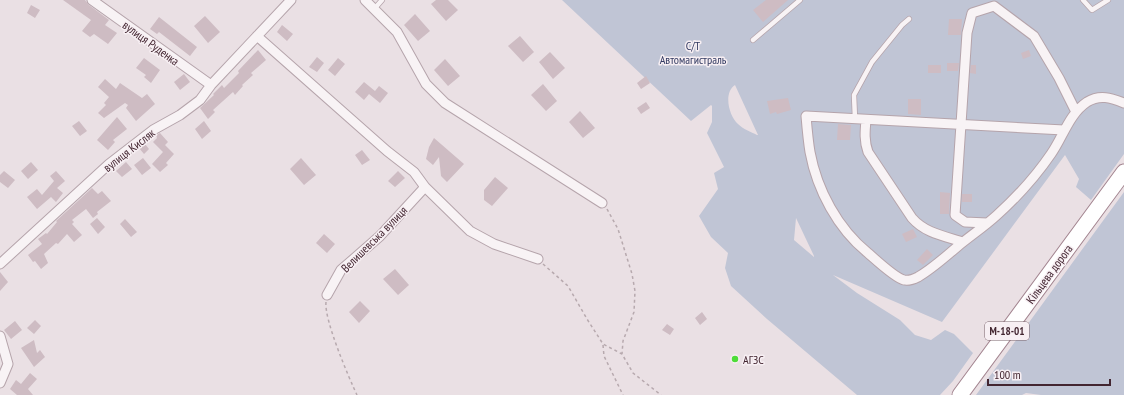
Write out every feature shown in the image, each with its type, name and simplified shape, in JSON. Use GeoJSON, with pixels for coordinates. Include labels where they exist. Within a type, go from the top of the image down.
{"type":"FeatureCollection","features":[{"type":"Feature","properties":{"kind":"highway","name":"Кільцева дорога"},"geometry":{"type":"LineString","coordinates":[[960,395],[1124,172]]}},
{"type":"Feature","properties":{"kind":"street","name":"вулиця Руденка"},"geometry":{"type":"LineString","coordinates":[[92,0],[211,85]]}},
{"type":"Feature","properties":{"kind":"street","name":"вулиця Кисляк"},"geometry":{"type":"LineString","coordinates":[[0,264],[109,164],[153,130],[180,115],[200,100],[211,85],[291,0]]}},
{"type":"Feature","properties":{"kind":"street"},"geometry":{"type":"LineString","coordinates":[[365,0],[375,8],[397,32],[426,84],[445,103],[602,203]]}},
{"type":"Feature","properties":{"kind":"street"},"geometry":{"type":"LineString","coordinates":[[987,223],[965,222],[955,215],[967,33],[972,13],[994,6],[1034,36],[1059,78],[1076,112]]}},
{"type":"Feature","properties":{"kind":"street"},"geometry":{"type":"LineString","coordinates":[[257,36],[387,151],[414,172],[425,187],[470,231],[494,244],[538,259]]}},
{"type":"Feature","properties":{"kind":"street"},"geometry":{"type":"LineString","coordinates":[[1064,130],[806,116],[810,153],[815,172],[823,195],[845,230],[860,247],[887,269],[903,280],[910,280],[924,273],[997,215],[1021,192],[1052,154],[1064,130],[1076,112],[1087,102],[1099,97],[1110,98],[1124,103]]}},
{"type":"Feature","properties":{"kind":"street"},"geometry":{"type":"LineString","coordinates":[[866,120],[865,144],[868,152],[918,226],[928,231],[963,242]]}},
{"type":"Feature","properties":{"kind":"street","name":"Велишевська вулиця"},"geometry":{"type":"LineString","coordinates":[[327,295],[341,270],[380,236],[425,187]]}},
{"type":"Feature","properties":{"kind":"street"},"geometry":{"type":"LineString","coordinates":[[0,336],[8,364],[0,383]]}},
{"type":"Feature","properties":{"kind":"lane"},"geometry":{"type":"LineString","coordinates":[[375,8],[382,0]]}},
{"type":"Feature","properties":{"kind":"lane"},"geometry":{"type":"LineString","coordinates":[[753,40],[800,0]]}},
{"type":"Feature","properties":{"kind":"lane"},"geometry":{"type":"LineString","coordinates":[[1083,0],[1092,10],[1108,0]]}},
{"type":"Feature","properties":{"kind":"lane"},"geometry":{"type":"LineString","coordinates":[[855,119],[854,95],[872,62],[902,24],[909,19]]}},
{"type":"Feature","properties":{"kind":"path"},"geometry":{"type":"LineString","coordinates":[[602,203],[610,213],[618,229],[632,274],[635,291],[634,312],[623,341],[622,354]]}},
{"type":"Feature","properties":{"kind":"path"},"geometry":{"type":"LineString","coordinates":[[538,259],[568,286],[587,320],[603,344],[622,354],[633,373],[661,395]]}},
{"type":"Feature","properties":{"kind":"path"},"geometry":{"type":"LineString","coordinates":[[327,295],[326,307],[333,334],[349,378],[357,395]]}},
{"type":"Feature","properties":{"kind":"path"},"geometry":{"type":"LineString","coordinates":[[603,344],[604,356],[623,395]]}},
{"type":"Feature","properties":{"kind":"green space","name":"С/Т Автомагистраль"},"geometry":{"type":"Polygon","coordinates":[[[562,0],[1124,0],[1124,154],[1091,200],[1076,187],[1079,179],[1065,155],[942,322],[833,275],[857,293],[900,320],[915,335],[931,340],[945,330],[954,334],[973,353],[953,381],[940,395],[857,395],[767,319],[731,286],[725,268],[728,253],[711,237],[699,216],[718,189],[714,173],[724,167],[707,133],[712,122],[712,106],[711,105],[691,121],[562,0]],[[735,85],[729,93],[728,99],[732,116],[740,126],[758,135],[735,85]],[[796,218],[794,240],[814,257],[814,256],[796,218]]]}},
{"type":"Feature","properties":{"kind":"green space"},"geometry":{"type":"Polygon","coordinates":[[[1124,192],[1124,395],[1041,395],[1026,393],[1022,395],[976,395],[1124,192]]]}},
{"type":"Feature","properties":{"kind":"building"},"geometry":{"type":"Polygon","coordinates":[[[63,0],[85,0],[89,5],[109,20],[105,25],[117,33],[108,44],[94,34],[90,37],[82,31],[91,20],[63,0]]]}},
{"type":"Feature","properties":{"kind":"building"},"geometry":{"type":"Polygon","coordinates":[[[436,0],[448,0],[458,10],[446,21],[431,4],[436,0]]]}},
{"type":"Feature","properties":{"kind":"building"},"geometry":{"type":"Polygon","coordinates":[[[766,0],[788,0],[763,22],[753,10],[766,0]]]}},
{"type":"Feature","properties":{"kind":"building"},"geometry":{"type":"Polygon","coordinates":[[[31,5],[40,10],[35,18],[27,13],[31,5]]]}},
{"type":"Feature","properties":{"kind":"building"},"geometry":{"type":"Polygon","coordinates":[[[415,14],[430,31],[418,41],[404,25],[415,14]]]}},
{"type":"Feature","properties":{"kind":"building"},"geometry":{"type":"Polygon","coordinates":[[[205,16],[220,32],[208,43],[194,26],[205,16]]]}},
{"type":"Feature","properties":{"kind":"building"},"geometry":{"type":"Polygon","coordinates":[[[159,17],[197,47],[190,56],[159,32],[157,34],[150,29],[159,17]]]}},
{"type":"Feature","properties":{"kind":"building"},"geometry":{"type":"Polygon","coordinates":[[[949,19],[962,19],[961,35],[948,35],[949,19]]]}},
{"type":"Feature","properties":{"kind":"building"},"geometry":{"type":"Polygon","coordinates":[[[282,25],[293,34],[287,41],[277,32],[282,25]]]}},
{"type":"Feature","properties":{"kind":"building"},"geometry":{"type":"Polygon","coordinates":[[[520,36],[534,52],[523,62],[508,46],[520,36]]]}},
{"type":"Feature","properties":{"kind":"building"},"geometry":{"type":"Polygon","coordinates":[[[258,50],[266,60],[251,73],[253,75],[242,85],[243,86],[235,95],[233,92],[213,110],[215,112],[208,119],[200,108],[222,85],[224,88],[239,73],[238,71],[258,50]]]}},
{"type":"Feature","properties":{"kind":"building"},"geometry":{"type":"Polygon","coordinates":[[[1029,50],[1031,56],[1023,59],[1021,53],[1029,50]]]}},
{"type":"Feature","properties":{"kind":"building"},"geometry":{"type":"Polygon","coordinates":[[[550,52],[565,68],[553,79],[539,62],[550,52]]]}},
{"type":"Feature","properties":{"kind":"building"},"geometry":{"type":"Polygon","coordinates":[[[317,57],[324,63],[317,72],[309,67],[317,57]]]}},
{"type":"Feature","properties":{"kind":"building"},"geometry":{"type":"Polygon","coordinates":[[[144,58],[160,70],[151,83],[144,77],[146,75],[136,68],[144,58]]]}},
{"type":"Feature","properties":{"kind":"building"},"geometry":{"type":"Polygon","coordinates":[[[338,58],[345,64],[335,76],[328,70],[338,58]]]}},
{"type":"Feature","properties":{"kind":"building"},"geometry":{"type":"Polygon","coordinates":[[[445,59],[460,76],[448,86],[434,70],[445,59]]]}},
{"type":"Feature","properties":{"kind":"building"},"geometry":{"type":"Polygon","coordinates":[[[947,63],[959,63],[958,71],[947,71],[947,63]]]}},
{"type":"Feature","properties":{"kind":"building"},"geometry":{"type":"Polygon","coordinates":[[[928,65],[941,65],[941,73],[928,73],[928,65]]]}},
{"type":"Feature","properties":{"kind":"building"},"geometry":{"type":"Polygon","coordinates":[[[971,65],[976,65],[976,74],[970,73],[971,65]]]}},
{"type":"Feature","properties":{"kind":"building"},"geometry":{"type":"Polygon","coordinates":[[[184,74],[190,82],[180,90],[174,82],[184,74]]]}},
{"type":"Feature","properties":{"kind":"building"},"geometry":{"type":"Polygon","coordinates":[[[646,76],[650,83],[641,89],[637,83],[646,76]]]}},
{"type":"Feature","properties":{"kind":"building"},"geometry":{"type":"Polygon","coordinates":[[[105,79],[116,89],[120,83],[142,98],[147,94],[155,104],[136,121],[126,108],[128,105],[125,103],[104,118],[98,113],[106,105],[104,103],[109,97],[98,87],[105,79]]]}},
{"type":"Feature","properties":{"kind":"building"},"geometry":{"type":"Polygon","coordinates":[[[364,82],[375,91],[379,86],[388,93],[380,103],[369,94],[364,100],[355,92],[364,82]]]}},
{"type":"Feature","properties":{"kind":"building"},"geometry":{"type":"Polygon","coordinates":[[[543,84],[557,101],[546,111],[531,95],[543,84]]]}},
{"type":"Feature","properties":{"kind":"building"},"geometry":{"type":"Polygon","coordinates":[[[788,98],[791,110],[777,114],[776,112],[770,114],[767,101],[788,98]]]}},
{"type":"Feature","properties":{"kind":"building"},"geometry":{"type":"Polygon","coordinates":[[[908,99],[921,99],[921,115],[908,114],[908,99]]]}},
{"type":"Feature","properties":{"kind":"building"},"geometry":{"type":"Polygon","coordinates":[[[646,102],[650,108],[641,114],[637,108],[646,102]]]}},
{"type":"Feature","properties":{"kind":"building"},"geometry":{"type":"Polygon","coordinates":[[[580,111],[595,128],[583,138],[569,122],[580,111]]]}},
{"type":"Feature","properties":{"kind":"building"},"geometry":{"type":"Polygon","coordinates":[[[117,117],[127,129],[113,140],[115,142],[108,150],[97,140],[117,117]]]}},
{"type":"Feature","properties":{"kind":"building"},"geometry":{"type":"Polygon","coordinates":[[[79,121],[87,131],[80,136],[72,126],[79,121]]]}},
{"type":"Feature","properties":{"kind":"building"},"geometry":{"type":"Polygon","coordinates":[[[204,121],[211,131],[202,139],[195,129],[204,121]]]}},
{"type":"Feature","properties":{"kind":"building"},"geometry":{"type":"Polygon","coordinates":[[[838,124],[851,125],[850,140],[837,140],[838,124]]]}},
{"type":"Feature","properties":{"kind":"building"},"geometry":{"type":"Polygon","coordinates":[[[160,133],[168,142],[165,145],[174,154],[166,163],[168,165],[160,172],[152,164],[163,152],[153,142],[157,138],[156,135],[160,133]]]}},
{"type":"Feature","properties":{"kind":"building"},"geometry":{"type":"Polygon","coordinates":[[[434,138],[464,164],[447,182],[441,176],[439,157],[433,165],[426,159],[429,147],[434,138]]]}},
{"type":"Feature","properties":{"kind":"building"},"geometry":{"type":"Polygon","coordinates":[[[145,144],[149,149],[144,154],[139,148],[145,144]]]}},
{"type":"Feature","properties":{"kind":"building"},"geometry":{"type":"Polygon","coordinates":[[[362,150],[370,160],[362,165],[355,155],[362,150]]]}},
{"type":"Feature","properties":{"kind":"building"},"geometry":{"type":"Polygon","coordinates":[[[143,158],[151,168],[142,175],[134,165],[143,158]]]}},
{"type":"Feature","properties":{"kind":"building"},"geometry":{"type":"Polygon","coordinates":[[[301,158],[316,175],[304,185],[290,169],[301,158]]]}},
{"type":"Feature","properties":{"kind":"building"},"geometry":{"type":"Polygon","coordinates":[[[31,162],[38,170],[28,179],[21,171],[31,162]]]}},
{"type":"Feature","properties":{"kind":"building"},"geometry":{"type":"Polygon","coordinates":[[[126,162],[132,169],[122,177],[116,171],[126,162]]]}},
{"type":"Feature","properties":{"kind":"building"},"geometry":{"type":"Polygon","coordinates":[[[4,171],[15,180],[8,188],[0,182],[0,175],[4,171]]]}},
{"type":"Feature","properties":{"kind":"building"},"geometry":{"type":"Polygon","coordinates":[[[56,171],[65,181],[57,188],[63,193],[56,202],[51,197],[37,209],[27,197],[37,189],[42,195],[54,181],[50,176],[56,171]]]}},
{"type":"Feature","properties":{"kind":"building"},"geometry":{"type":"Polygon","coordinates":[[[398,171],[405,178],[395,187],[388,181],[398,171]]]}},
{"type":"Feature","properties":{"kind":"building"},"geometry":{"type":"Polygon","coordinates":[[[495,177],[508,188],[492,206],[484,200],[484,190],[495,177]]]}},
{"type":"Feature","properties":{"kind":"building"},"geometry":{"type":"Polygon","coordinates":[[[92,188],[98,194],[102,191],[111,201],[97,212],[98,214],[93,218],[86,209],[72,220],[74,222],[72,224],[82,235],[74,242],[67,234],[58,244],[56,243],[44,254],[48,263],[41,269],[28,255],[42,244],[38,239],[46,233],[47,234],[57,222],[56,221],[92,188]]]}},
{"type":"Feature","properties":{"kind":"building"},"geometry":{"type":"Polygon","coordinates":[[[940,192],[950,193],[949,214],[940,214],[940,192]]]}},
{"type":"Feature","properties":{"kind":"building"},"geometry":{"type":"Polygon","coordinates":[[[962,194],[972,194],[972,202],[962,202],[962,194]]]}},
{"type":"Feature","properties":{"kind":"building"},"geometry":{"type":"Polygon","coordinates":[[[97,218],[105,227],[98,234],[90,224],[97,218]]]}},
{"type":"Feature","properties":{"kind":"building"},"geometry":{"type":"Polygon","coordinates":[[[125,219],[137,232],[131,237],[120,224],[125,219]]]}},
{"type":"Feature","properties":{"kind":"building"},"geometry":{"type":"Polygon","coordinates":[[[913,229],[917,237],[906,242],[902,234],[913,229]]]}},
{"type":"Feature","properties":{"kind":"building"},"geometry":{"type":"Polygon","coordinates":[[[324,234],[335,244],[327,253],[316,243],[324,234]]]}},
{"type":"Feature","properties":{"kind":"building"},"geometry":{"type":"Polygon","coordinates":[[[927,249],[933,255],[923,265],[917,260],[927,249]]]}},
{"type":"Feature","properties":{"kind":"building"},"geometry":{"type":"Polygon","coordinates":[[[395,269],[409,285],[398,295],[383,279],[395,269]]]}},
{"type":"Feature","properties":{"kind":"building"},"geometry":{"type":"Polygon","coordinates":[[[0,272],[8,282],[0,291],[0,272]]]}},
{"type":"Feature","properties":{"kind":"building"},"geometry":{"type":"Polygon","coordinates":[[[360,301],[370,311],[359,323],[349,312],[360,301]]]}},
{"type":"Feature","properties":{"kind":"building"},"geometry":{"type":"Polygon","coordinates":[[[702,312],[707,319],[700,325],[695,318],[702,312]]]}},
{"type":"Feature","properties":{"kind":"building"},"geometry":{"type":"Polygon","coordinates":[[[35,320],[41,326],[34,334],[27,328],[35,320]]]}},
{"type":"Feature","properties":{"kind":"building"},"geometry":{"type":"Polygon","coordinates":[[[15,321],[22,330],[11,339],[4,330],[15,321]]]}},
{"type":"Feature","properties":{"kind":"building"},"geometry":{"type":"Polygon","coordinates":[[[667,324],[674,329],[670,335],[662,330],[667,324]]]}},
{"type":"Feature","properties":{"kind":"building"},"geometry":{"type":"Polygon","coordinates":[[[34,340],[37,353],[40,350],[45,357],[34,367],[21,348],[34,340]]]}},
{"type":"Feature","properties":{"kind":"building"},"geometry":{"type":"Polygon","coordinates":[[[30,373],[37,379],[28,389],[33,395],[17,395],[10,389],[16,380],[21,384],[30,373]]]}},
{"type":"Feature","properties":{"kind":"place","name":"АГЗС"},"geometry":{"type":"Point","coordinates":[735,359]}}]}
